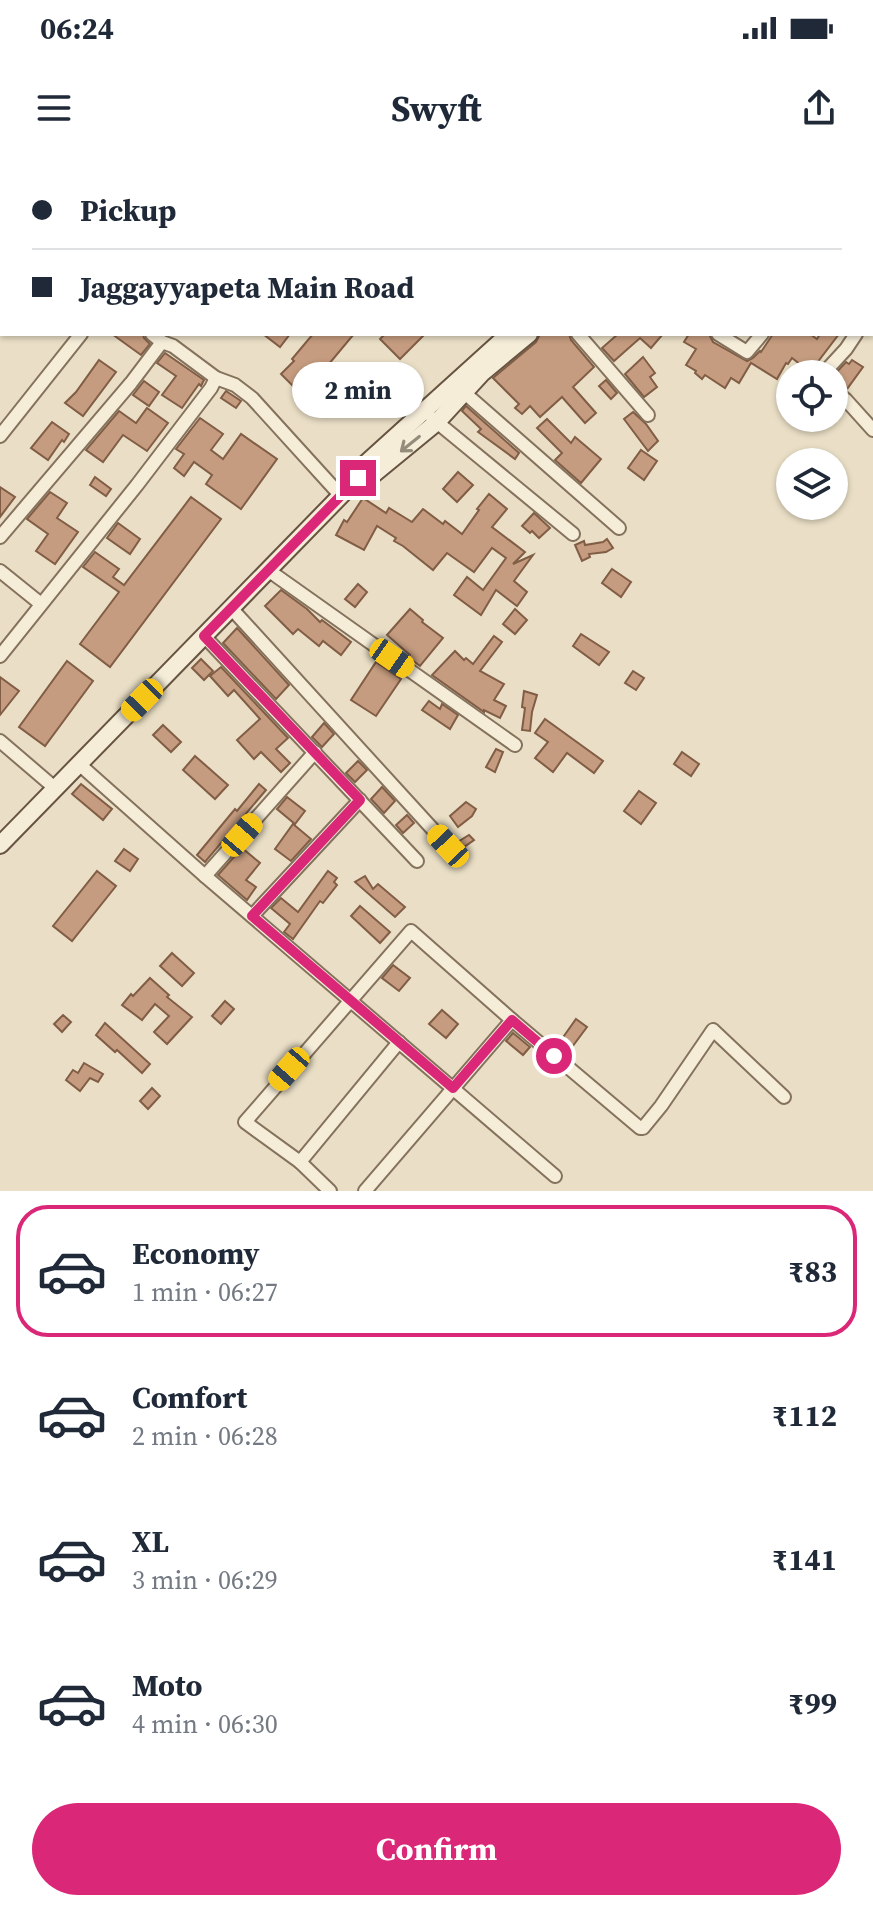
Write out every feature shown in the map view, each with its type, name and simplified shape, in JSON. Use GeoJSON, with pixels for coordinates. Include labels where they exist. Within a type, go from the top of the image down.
{"type":"FeatureCollection","features":[{"type":"Feature","properties":{"kind":"main road"},"geometry":{"type":"LineString","coordinates":[[0,845],[358,478],[370,477],[459,388],[503,336]]}},
{"type":"Feature","properties":{"kind":"main road"},"geometry":{"type":"LineString","coordinates":[[459,388],[527,336]]}},
{"type":"Feature","properties":{"kind":"street"},"geometry":{"type":"LineString","coordinates":[[0,436],[79,336]]}},
{"type":"Feature","properties":{"kind":"street"},"geometry":{"type":"LineString","coordinates":[[580,336],[648,415]]}},
{"type":"Feature","properties":{"kind":"street"},"geometry":{"type":"LineString","coordinates":[[721,336],[747,352],[760,336]]}},
{"type":"Feature","properties":{"kind":"street"},"geometry":{"type":"LineString","coordinates":[[836,360],[855,336]]}},
{"type":"Feature","properties":{"kind":"street"},"geometry":{"type":"LineString","coordinates":[[0,537],[131,383],[157,338],[252,398],[341,496]]}},
{"type":"Feature","properties":{"kind":"street"},"geometry":{"type":"LineString","coordinates":[[0,656],[137,485],[216,378]]}},
{"type":"Feature","properties":{"kind":"street"},"geometry":{"type":"LineString","coordinates":[[459,388],[619,528]]}},
{"type":"Feature","properties":{"kind":"street"},"geometry":{"type":"LineString","coordinates":[[848,402],[873,430]]}},
{"type":"Feature","properties":{"kind":"street"},"geometry":{"type":"LineString","coordinates":[[430,416],[573,534]]}},
{"type":"Feature","properties":{"kind":"street"},"geometry":{"type":"LineString","coordinates":[[268,570],[515,745]]}},
{"type":"Feature","properties":{"kind":"street"},"geometry":{"type":"LineString","coordinates":[[0,571],[41,604]]}},
{"type":"Feature","properties":{"kind":"street"},"geometry":{"type":"LineString","coordinates":[[231,608],[448,846]]}},
{"type":"Feature","properties":{"kind":"street"},"geometry":{"type":"LineString","coordinates":[[204,636],[417,861]]}},
{"type":"Feature","properties":{"kind":"street"},"geometry":{"type":"LineString","coordinates":[[0,741],[56,789]]}},
{"type":"Feature","properties":{"kind":"street"},"geometry":{"type":"LineString","coordinates":[[205,876],[315,752]]}},
{"type":"Feature","properties":{"kind":"street"},"geometry":{"type":"LineString","coordinates":[[79,764],[555,1176]]}},
{"type":"Feature","properties":{"kind":"street"},"geometry":{"type":"LineString","coordinates":[[252,916],[360,800]]}},
{"type":"Feature","properties":{"kind":"street"},"geometry":{"type":"LineString","coordinates":[[330,1191],[300,1162],[245,1122],[411,931],[640,1128],[661,1106],[713,1030],[784,1097]]}},
{"type":"Feature","properties":{"kind":"street"},"geometry":{"type":"LineString","coordinates":[[365,1191],[512,1020]]}},
{"type":"Feature","properties":{"kind":"street"},"geometry":{"type":"LineString","coordinates":[[300,1162],[399,1042]]}},
{"type":"Feature","properties":{"kind":"building"},"geometry":{"type":"Polygon","coordinates":[[[115,336],[144,336],[150,344],[141,355],[115,336]]]}},
{"type":"Feature","properties":{"kind":"building"},"geometry":{"type":"Polygon","coordinates":[[[266,336],[288,336],[280,347],[266,336]]]}},
{"type":"Feature","properties":{"kind":"building"},"geometry":{"type":"Polygon","coordinates":[[[311,336],[352,336],[303,396],[281,374],[294,361],[292,359],[311,336]]]}},
{"type":"Feature","properties":{"kind":"building"},"geometry":{"type":"Polygon","coordinates":[[[383,336],[423,336],[400,359],[380,339],[383,336]]]}},
{"type":"Feature","properties":{"kind":"building"},"geometry":{"type":"Polygon","coordinates":[[[539,336],[570,336],[594,367],[573,387],[596,413],[585,423],[562,397],[540,417],[530,406],[522,414],[515,408],[519,404],[493,378],[536,342],[539,336]]]}},
{"type":"Feature","properties":{"kind":"building"},"geometry":{"type":"Polygon","coordinates":[[[616,336],[661,336],[651,348],[640,338],[614,361],[602,348],[616,336]]]}},
{"type":"Feature","properties":{"kind":"building"},"geometry":{"type":"Polygon","coordinates":[[[688,336],[710,336],[713,342],[747,361],[761,352],[772,336],[813,336],[817,339],[819,336],[837,336],[819,360],[776,360],[776,378],[751,363],[739,383],[731,378],[725,388],[705,375],[702,379],[686,365],[696,349],[684,342],[688,336]]]}},
{"type":"Feature","properties":{"kind":"building"},"geometry":{"type":"Polygon","coordinates":[[[165,353],[204,380],[182,408],[162,395],[176,376],[157,363],[165,353]]]}},
{"type":"Feature","properties":{"kind":"building"},"geometry":{"type":"Polygon","coordinates":[[[643,357],[655,373],[650,377],[657,387],[644,397],[625,374],[643,357]]]}},
{"type":"Feature","properties":{"kind":"building"},"geometry":{"type":"Polygon","coordinates":[[[99,360],[116,372],[83,416],[65,403],[99,360]]]}},
{"type":"Feature","properties":{"kind":"building"},"geometry":{"type":"Polygon","coordinates":[[[852,360],[863,367],[848,388],[848,363],[852,360]]]}},
{"type":"Feature","properties":{"kind":"building"},"geometry":{"type":"Polygon","coordinates":[[[606,380],[617,393],[611,399],[599,386],[606,380]]]}},
{"type":"Feature","properties":{"kind":"building"},"geometry":{"type":"Polygon","coordinates":[[[144,381],[159,392],[149,406],[133,395],[144,381]]]}},
{"type":"Feature","properties":{"kind":"building"},"geometry":{"type":"Polygon","coordinates":[[[404,385],[411,392],[390,415],[382,408],[404,385]]]}},
{"type":"Feature","properties":{"kind":"building"},"geometry":{"type":"Polygon","coordinates":[[[226,391],[241,401],[236,408],[221,398],[226,391]]]}},
{"type":"Feature","properties":{"kind":"building"},"geometry":{"type":"Polygon","coordinates":[[[466,406],[519,453],[515,459],[478,432],[481,429],[462,411],[466,406]]]}},
{"type":"Feature","properties":{"kind":"building"},"geometry":{"type":"Polygon","coordinates":[[[147,408],[168,423],[147,451],[123,435],[103,462],[86,450],[119,411],[136,423],[147,408]]]}},
{"type":"Feature","properties":{"kind":"building"},"geometry":{"type":"Polygon","coordinates":[[[633,412],[658,441],[648,451],[624,419],[633,412]]]}},
{"type":"Feature","properties":{"kind":"building"},"geometry":{"type":"Polygon","coordinates":[[[200,418],[223,434],[211,450],[223,459],[241,434],[277,459],[241,509],[206,484],[212,475],[194,462],[184,476],[174,468],[184,454],[176,449],[200,418]]]}},
{"type":"Feature","properties":{"kind":"building"},"geometry":{"type":"Polygon","coordinates":[[[547,419],[571,443],[575,437],[601,459],[581,483],[555,460],[562,453],[537,428],[547,419]]]}},
{"type":"Feature","properties":{"kind":"building"},"geometry":{"type":"Polygon","coordinates":[[[52,422],[69,434],[48,460],[31,448],[52,422]]]}},
{"type":"Feature","properties":{"kind":"building"},"geometry":{"type":"Polygon","coordinates":[[[641,450],[657,461],[644,480],[628,468],[641,450]]]}},
{"type":"Feature","properties":{"kind":"building"},"geometry":{"type":"Polygon","coordinates":[[[458,472],[473,485],[457,502],[443,489],[458,472]]]}},
{"type":"Feature","properties":{"kind":"building"},"geometry":{"type":"Polygon","coordinates":[[[95,477],[111,489],[106,496],[90,485],[95,477]]]}},
{"type":"Feature","properties":{"kind":"building"},"geometry":{"type":"Polygon","coordinates":[[[0,487],[15,497],[0,517],[0,487]]]}},
{"type":"Feature","properties":{"kind":"building"},"geometry":{"type":"Polygon","coordinates":[[[50,492],[67,503],[57,518],[78,532],[55,564],[36,551],[48,534],[27,519],[50,492]]]}},
{"type":"Feature","properties":{"kind":"building"},"geometry":{"type":"Polygon","coordinates":[[[489,494],[507,509],[492,527],[525,552],[513,564],[533,555],[514,581],[527,592],[517,606],[496,590],[481,615],[454,595],[467,577],[483,590],[506,558],[492,548],[474,572],[447,553],[433,570],[377,526],[364,550],[336,535],[363,498],[386,513],[389,508],[412,522],[423,509],[462,534],[489,494]]]}},
{"type":"Feature","properties":{"kind":"building"},"geometry":{"type":"Polygon","coordinates":[[[191,497],[221,519],[110,667],[80,644],[119,592],[83,567],[95,552],[119,569],[113,577],[124,585],[191,497]]]}},
{"type":"Feature","properties":{"kind":"building"},"geometry":{"type":"Polygon","coordinates":[[[534,513],[550,528],[539,538],[522,526],[534,513]]]}},
{"type":"Feature","properties":{"kind":"building"},"geometry":{"type":"Polygon","coordinates":[[[118,523],[140,539],[130,554],[107,538],[118,523]]]}},
{"type":"Feature","properties":{"kind":"building"},"geometry":{"type":"Polygon","coordinates":[[[607,539],[613,548],[589,554],[590,557],[582,561],[575,545],[607,539]]]}},
{"type":"Feature","properties":{"kind":"building"},"geometry":{"type":"Polygon","coordinates":[[[612,569],[631,582],[621,597],[602,583],[612,569]]]}},
{"type":"Feature","properties":{"kind":"building"},"geometry":{"type":"Polygon","coordinates":[[[358,584],[367,592],[355,607],[345,599],[358,584]]]}},
{"type":"Feature","properties":{"kind":"building"},"geometry":{"type":"Polygon","coordinates":[[[281,590],[320,622],[322,620],[351,642],[341,655],[323,641],[319,646],[298,629],[293,634],[265,606],[281,590]]]}},
{"type":"Feature","properties":{"kind":"building"},"geometry":{"type":"Polygon","coordinates":[[[410,609],[443,638],[420,666],[387,635],[410,609]]]}},
{"type":"Feature","properties":{"kind":"building"},"geometry":{"type":"Polygon","coordinates":[[[515,609],[527,620],[515,634],[503,624],[515,609]]]}},
{"type":"Feature","properties":{"kind":"building"},"geometry":{"type":"Polygon","coordinates":[[[237,628],[289,685],[276,699],[223,643],[237,628]]]}},
{"type":"Feature","properties":{"kind":"building"},"geometry":{"type":"Polygon","coordinates":[[[581,634],[609,652],[599,665],[573,646],[581,634]]]}},
{"type":"Feature","properties":{"kind":"building"},"geometry":{"type":"Polygon","coordinates":[[[494,636],[502,642],[480,671],[504,684],[494,700],[506,706],[500,718],[484,712],[432,675],[455,651],[473,664],[494,636]]]}},
{"type":"Feature","properties":{"kind":"building"},"geometry":{"type":"Polygon","coordinates":[[[201,659],[213,671],[204,680],[192,668],[201,659]]]}},
{"type":"Feature","properties":{"kind":"building"},"geometry":{"type":"Polygon","coordinates":[[[67,661],[93,681],[45,746],[19,727],[67,661]]]}},
{"type":"Feature","properties":{"kind":"building"},"geometry":{"type":"Polygon","coordinates":[[[376,662],[401,679],[376,716],[351,700],[376,662]]]}},
{"type":"Feature","properties":{"kind":"building"},"geometry":{"type":"Polygon","coordinates":[[[221,667],[288,738],[276,749],[290,763],[281,772],[261,752],[254,759],[237,740],[260,719],[234,690],[228,696],[210,676],[221,667]]]}},
{"type":"Feature","properties":{"kind":"building"},"geometry":{"type":"Polygon","coordinates":[[[633,671],[644,678],[636,690],[625,683],[633,671]]]}},
{"type":"Feature","properties":{"kind":"building"},"geometry":{"type":"Polygon","coordinates":[[[0,677],[19,691],[0,715],[0,677]]]}},
{"type":"Feature","properties":{"kind":"building"},"geometry":{"type":"Polygon","coordinates":[[[524,691],[537,695],[530,731],[522,730],[524,691]]]}},
{"type":"Feature","properties":{"kind":"building"},"geometry":{"type":"Polygon","coordinates":[[[429,701],[440,709],[442,704],[458,715],[450,729],[422,710],[429,701]]]}},
{"type":"Feature","properties":{"kind":"building"},"geometry":{"type":"Polygon","coordinates":[[[545,719],[603,761],[594,773],[567,753],[553,772],[535,758],[548,742],[535,733],[545,719]]]}},
{"type":"Feature","properties":{"kind":"building"},"geometry":{"type":"Polygon","coordinates":[[[324,723],[334,734],[322,747],[312,737],[324,723]]]}},
{"type":"Feature","properties":{"kind":"building"},"geometry":{"type":"Polygon","coordinates":[[[163,725],[181,742],[171,752],[153,735],[163,725]]]}},
{"type":"Feature","properties":{"kind":"building"},"geometry":{"type":"Polygon","coordinates":[[[496,749],[503,752],[495,772],[486,767],[496,749]]]}},
{"type":"Feature","properties":{"kind":"building"},"geometry":{"type":"Polygon","coordinates":[[[682,752],[699,764],[691,776],[674,764],[682,752]]]}},
{"type":"Feature","properties":{"kind":"building"},"geometry":{"type":"Polygon","coordinates":[[[195,756],[228,785],[215,799],[183,770],[195,756]]]}},
{"type":"Feature","properties":{"kind":"building"},"geometry":{"type":"Polygon","coordinates":[[[358,761],[367,770],[355,782],[346,773],[358,761]]]}},
{"type":"Feature","properties":{"kind":"building"},"geometry":{"type":"Polygon","coordinates":[[[81,784],[112,809],[103,820],[72,794],[81,784]]]}},
{"type":"Feature","properties":{"kind":"building"},"geometry":{"type":"Polygon","coordinates":[[[259,784],[266,790],[205,862],[197,855],[259,784]]]}},
{"type":"Feature","properties":{"kind":"building"},"geometry":{"type":"Polygon","coordinates":[[[382,787],[395,801],[384,813],[371,799],[382,787]]]}},
{"type":"Feature","properties":{"kind":"building"},"geometry":{"type":"Polygon","coordinates":[[[639,791],[656,803],[641,824],[624,811],[639,791]]]}},
{"type":"Feature","properties":{"kind":"building"},"geometry":{"type":"Polygon","coordinates":[[[287,797],[305,811],[295,824],[277,809],[287,797]]]}},
{"type":"Feature","properties":{"kind":"building"},"geometry":{"type":"Polygon","coordinates":[[[466,802],[476,809],[458,827],[450,816],[466,802]]]}},
{"type":"Feature","properties":{"kind":"building"},"geometry":{"type":"Polygon","coordinates":[[[407,815],[414,823],[403,833],[396,825],[407,815]]]}},
{"type":"Feature","properties":{"kind":"building"},"geometry":{"type":"Polygon","coordinates":[[[293,824],[311,839],[291,861],[275,849],[293,824]]]}},
{"type":"Feature","properties":{"kind":"building"},"geometry":{"type":"Polygon","coordinates":[[[469,835],[474,840],[454,854],[456,843],[469,835]]]}},
{"type":"Feature","properties":{"kind":"building"},"geometry":{"type":"Polygon","coordinates":[[[242,848],[260,863],[246,880],[256,887],[247,900],[218,875],[242,848]]]}},
{"type":"Feature","properties":{"kind":"building"},"geometry":{"type":"Polygon","coordinates":[[[124,849],[138,859],[130,871],[115,861],[124,849]]]}},
{"type":"Feature","properties":{"kind":"building"},"geometry":{"type":"Polygon","coordinates":[[[97,871],[116,886],[72,941],[53,926],[97,871]]]}},
{"type":"Feature","properties":{"kind":"building"},"geometry":{"type":"Polygon","coordinates":[[[328,871],[337,878],[334,882],[337,885],[323,903],[320,901],[293,939],[284,932],[290,924],[271,908],[281,898],[298,912],[328,871]]]}},
{"type":"Feature","properties":{"kind":"building"},"geometry":{"type":"Polygon","coordinates":[[[365,876],[373,889],[378,884],[405,907],[395,917],[355,882],[365,876]]]}},
{"type":"Feature","properties":{"kind":"building"},"geometry":{"type":"Polygon","coordinates":[[[360,906],[390,932],[380,943],[351,916],[360,906]]]}},
{"type":"Feature","properties":{"kind":"building"},"geometry":{"type":"Polygon","coordinates":[[[172,953],[194,973],[182,986],[160,966],[172,953]]]}},
{"type":"Feature","properties":{"kind":"building"},"geometry":{"type":"Polygon","coordinates":[[[393,965],[410,978],[399,991],[382,978],[393,965]]]}},
{"type":"Feature","properties":{"kind":"building"},"geometry":{"type":"Polygon","coordinates":[[[150,978],[192,1017],[167,1044],[154,1032],[169,1016],[155,1004],[142,1020],[122,1005],[150,978]]]}},
{"type":"Feature","properties":{"kind":"building"},"geometry":{"type":"Polygon","coordinates":[[[225,1001],[234,1009],[221,1024],[212,1016],[225,1001]]]}},
{"type":"Feature","properties":{"kind":"building"},"geometry":{"type":"Polygon","coordinates":[[[442,1010],[458,1024],[446,1038],[429,1024],[442,1010]]]}},
{"type":"Feature","properties":{"kind":"building"},"geometry":{"type":"Polygon","coordinates":[[[63,1015],[71,1022],[62,1032],[54,1024],[63,1015]]]}},
{"type":"Feature","properties":{"kind":"building"},"geometry":{"type":"Polygon","coordinates":[[[576,1019],[587,1027],[569,1051],[559,1043],[576,1019]]]}},
{"type":"Feature","properties":{"kind":"building"},"geometry":{"type":"Polygon","coordinates":[[[105,1023],[150,1064],[142,1073],[96,1035],[105,1023]]]}},
{"type":"Feature","properties":{"kind":"building"},"geometry":{"type":"Polygon","coordinates":[[[513,1033],[530,1047],[523,1055],[506,1041],[513,1033]]]}},
{"type":"Feature","properties":{"kind":"building"},"geometry":{"type":"Polygon","coordinates":[[[84,1063],[103,1074],[98,1082],[90,1078],[80,1091],[66,1080],[73,1070],[78,1073],[84,1063]]]}},
{"type":"Feature","properties":{"kind":"building"},"geometry":{"type":"Polygon","coordinates":[[[152,1088],[160,1096],[148,1109],[140,1101],[152,1088]]]}},
{"type":"Feature","properties":{"kind":"route"},"geometry":{"type":"LineString","coordinates":[[358,478],[204,636],[360,800],[252,916],[453,1088],[512,1020],[554,1056]]}}]}
